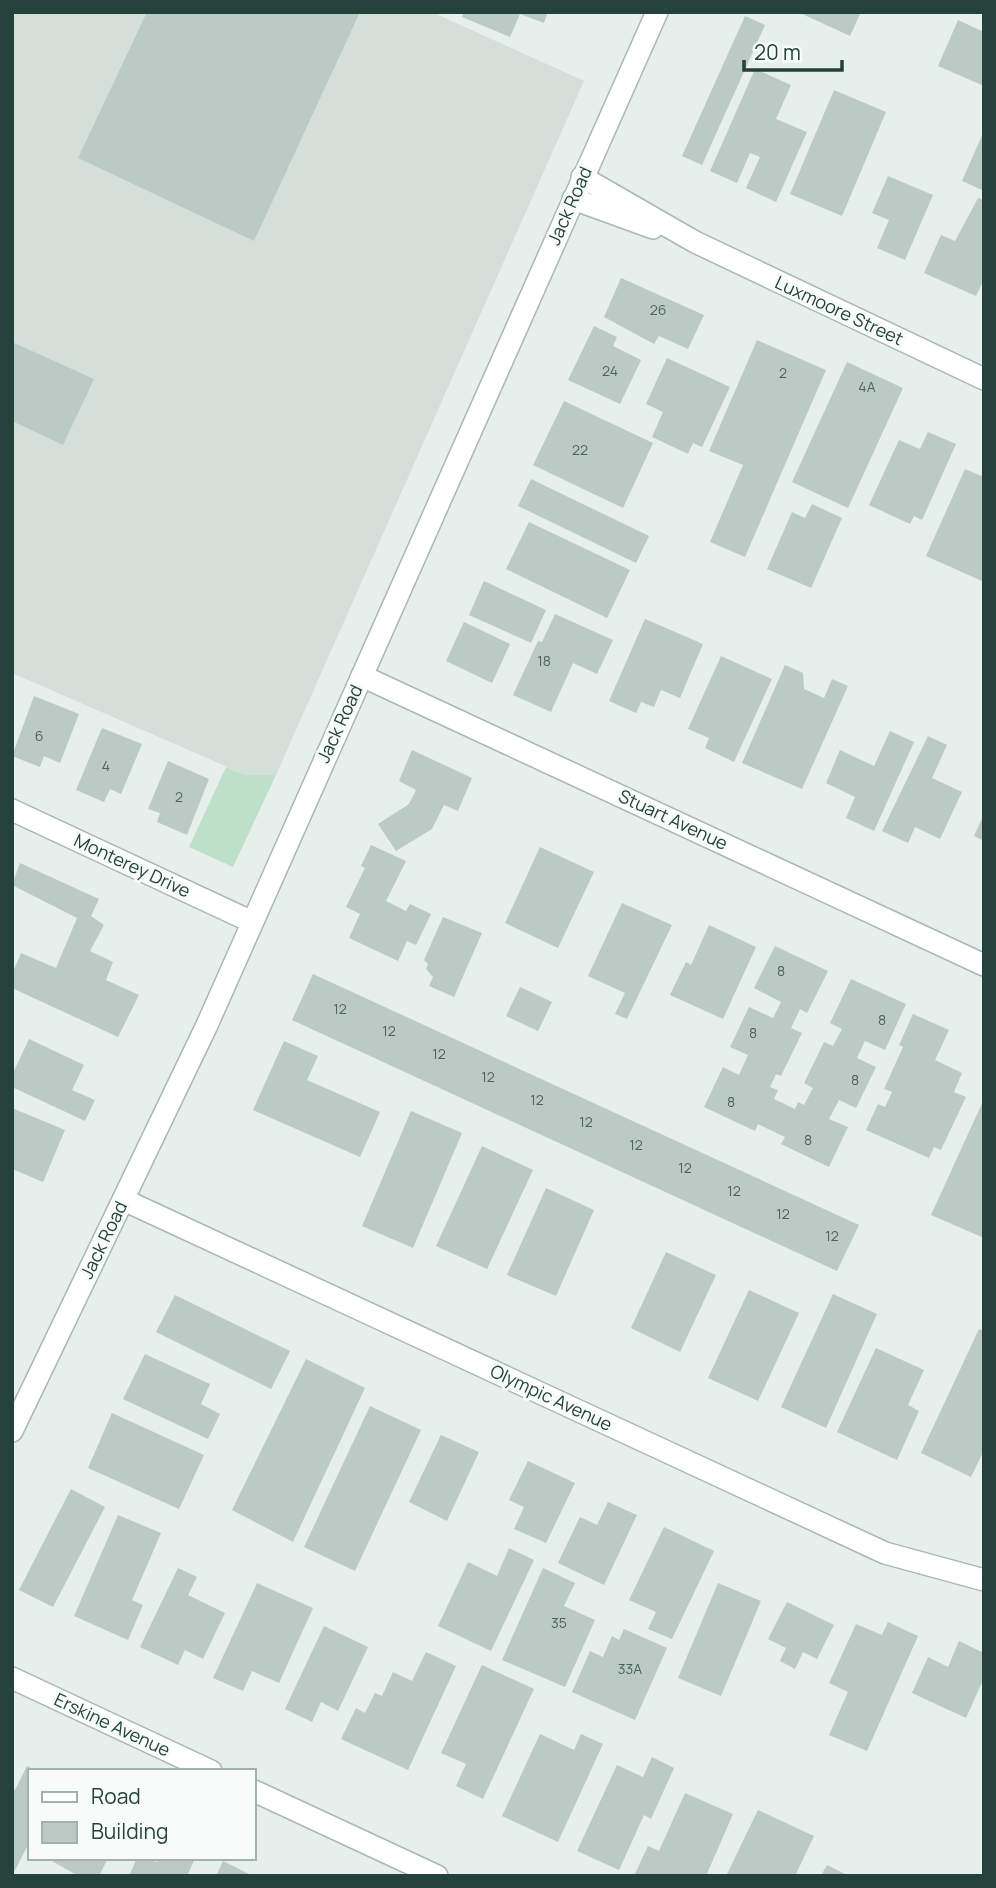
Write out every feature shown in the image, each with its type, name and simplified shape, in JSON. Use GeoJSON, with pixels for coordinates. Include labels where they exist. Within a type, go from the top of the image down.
{"type":"FeatureCollection","features":[{"type":"Feature","properties":{"kind":"street","name":"Jack Road"},"geometry":{"type":"LineString","coordinates":[[12,1431],[124,1200],[252,922],[657,12]]}},
{"type":"Feature","properties":{"kind":"street","name":"Luxmoore Street"},"geometry":{"type":"LineString","coordinates":[[582,177],[695,242],[983,378]]}},
{"type":"Feature","properties":{"kind":"street","name":"Luxmoore Street"},"geometry":{"type":"LineString","coordinates":[[573,199],[695,242]]}},
{"type":"Feature","properties":{"kind":"street","name":"Stuart Avenue"},"geometry":{"type":"LineString","coordinates":[[362,676],[984,965]]}},
{"type":"Feature","properties":{"kind":"street","name":"Monterey Drive"},"geometry":{"type":"LineString","coordinates":[[12,810],[252,922]]}},
{"type":"Feature","properties":{"kind":"street","name":"Olympic Avenue"},"geometry":{"type":"LineString","coordinates":[[124,1200],[885,1553],[984,1580]]}},
{"type":"Feature","properties":{"kind":"street","name":"Erskine Avenue"},"geometry":{"type":"LineString","coordinates":[[12,1678],[207,1769]]}},
{"type":"Feature","properties":{"kind":"street"},"geometry":{"type":"LineString","coordinates":[[256,1792],[438,1876]]}},
{"type":"Feature","properties":{"kind":"shaded area"},"geometry":{"type":"Polygon","coordinates":[[[12,12],[432,12],[584,81],[276,775],[246,775],[12,673],[12,12]]]}},
{"type":"Feature","properties":{"kind":"green space"},"geometry":{"type":"Polygon","coordinates":[[[226,767],[246,775],[276,775],[233,867],[189,847],[226,767]]]}},
{"type":"Feature","properties":{"kind":"building"},"geometry":{"type":"Polygon","coordinates":[[[147,12],[360,12],[254,241],[78,158],[147,12]]]}},
{"type":"Feature","properties":{"kind":"building"},"geometry":{"type":"Polygon","coordinates":[[[464,12],[548,12],[544,23],[520,14],[510,37],[462,17],[464,12]]]}},
{"type":"Feature","properties":{"kind":"building"},"geometry":{"type":"Polygon","coordinates":[[[798,12],[861,12],[850,36],[798,12]]]}},
{"type":"Feature","properties":{"kind":"building"},"geometry":{"type":"Polygon","coordinates":[[[745,16],[765,25],[702,165],[682,156],[745,16]]]}},
{"type":"Feature","properties":{"kind":"building"},"geometry":{"type":"Polygon","coordinates":[[[958,20],[984,32],[984,86],[938,66],[958,20]]]}},
{"type":"Feature","properties":{"kind":"building"},"geometry":{"type":"Polygon","coordinates":[[[755,69],[791,85],[776,119],[807,132],[776,202],[746,188],[760,157],[750,153],[737,183],[710,171],[755,69]]]}},
{"type":"Feature","properties":{"kind":"building"},"geometry":{"type":"Polygon","coordinates":[[[834,90],[886,112],[842,216],[790,194],[834,90]]]}},
{"type":"Feature","properties":{"kind":"building"},"geometry":{"type":"Polygon","coordinates":[[[984,131],[984,191],[962,181],[984,131]]]}},
{"type":"Feature","properties":{"kind":"building"},"geometry":{"type":"Polygon","coordinates":[[[888,176],[933,195],[905,260],[877,248],[889,220],[872,213],[888,176]]]}},
{"type":"Feature","properties":{"kind":"building"},"geometry":{"type":"Polygon","coordinates":[[[978,198],[984,200],[984,279],[976,296],[924,273],[941,235],[955,241],[978,198]]]}},
{"type":"Feature","properties":{"kind":"building"},"geometry":{"type":"Polygon","coordinates":[[[621,278],[704,315],[688,349],[659,336],[654,344],[604,317],[621,278]]]}},
{"type":"Feature","properties":{"kind":"building"},"geometry":{"type":"Polygon","coordinates":[[[594,326],[617,337],[613,346],[641,360],[620,404],[568,380],[594,326]]]}},
{"type":"Feature","properties":{"kind":"building"},"geometry":{"type":"Polygon","coordinates":[[[757,340],[826,370],[745,557],[710,542],[743,465],[709,451],[757,340]]]}},
{"type":"Feature","properties":{"kind":"building"},"geometry":{"type":"Polygon","coordinates":[[[12,342],[94,379],[63,445],[12,421],[12,342]]]}},
{"type":"Feature","properties":{"kind":"building"},"geometry":{"type":"Polygon","coordinates":[[[667,358],[730,387],[702,447],[693,443],[688,454],[652,437],[663,412],[646,404],[667,358]]]}},
{"type":"Feature","properties":{"kind":"building"},"geometry":{"type":"Polygon","coordinates":[[[847,362],[903,388],[848,508],[792,482],[847,362]]]}},
{"type":"Feature","properties":{"kind":"building"},"geometry":{"type":"Polygon","coordinates":[[[564,401],[653,443],[623,508],[533,465],[564,401]]]}},
{"type":"Feature","properties":{"kind":"building"},"geometry":{"type":"Polygon","coordinates":[[[928,432],[956,444],[922,520],[914,516],[910,524],[869,505],[899,440],[920,449],[928,432]]]}},
{"type":"Feature","properties":{"kind":"building"},"geometry":{"type":"Polygon","coordinates":[[[965,469],[984,477],[984,582],[926,556],[965,469]]]}},
{"type":"Feature","properties":{"kind":"building"},"geometry":{"type":"Polygon","coordinates":[[[531,479],[649,536],[636,563],[518,506],[531,479]]]}},
{"type":"Feature","properties":{"kind":"building"},"geometry":{"type":"Polygon","coordinates":[[[812,504],[842,518],[811,588],[767,569],[792,512],[805,518],[812,504]]]}},
{"type":"Feature","properties":{"kind":"building"},"geometry":{"type":"Polygon","coordinates":[[[529,522],[630,570],[607,618],[506,569],[529,522]]]}},
{"type":"Feature","properties":{"kind":"building"},"geometry":{"type":"Polygon","coordinates":[[[484,581],[546,610],[531,643],[469,615],[484,581]]]}},
{"type":"Feature","properties":{"kind":"building"},"geometry":{"type":"Polygon","coordinates":[[[555,614],[613,640],[597,674],[573,663],[551,712],[513,695],[538,641],[542,642],[555,614]]]}},
{"type":"Feature","properties":{"kind":"building"},"geometry":{"type":"Polygon","coordinates":[[[645,619],[703,644],[680,698],[661,690],[654,707],[641,702],[636,713],[609,701],[645,619]]]}},
{"type":"Feature","properties":{"kind":"building"},"geometry":{"type":"Polygon","coordinates":[[[464,622],[510,644],[492,683],[446,661],[464,622]]]}},
{"type":"Feature","properties":{"kind":"building"},"geometry":{"type":"Polygon","coordinates":[[[721,656],[772,679],[734,762],[705,748],[709,738],[688,729],[721,656]]]}},
{"type":"Feature","properties":{"kind":"building"},"geometry":{"type":"Polygon","coordinates":[[[785,665],[803,673],[804,689],[824,698],[832,679],[848,686],[802,789],[742,763],[785,665]]]}},
{"type":"Feature","properties":{"kind":"building"},"geometry":{"type":"Polygon","coordinates":[[[34,696],[79,714],[60,763],[44,756],[40,767],[12,756],[34,696]]]}},
{"type":"Feature","properties":{"kind":"building"},"geometry":{"type":"Polygon","coordinates":[[[102,728],[142,744],[121,794],[110,789],[104,802],[76,790],[102,728]]]}},
{"type":"Feature","properties":{"kind":"building"},"geometry":{"type":"Polygon","coordinates":[[[890,731],[914,742],[874,831],[846,818],[855,797],[826,783],[840,750],[874,766],[890,731]]]}},
{"type":"Feature","properties":{"kind":"building"},"geometry":{"type":"Polygon","coordinates":[[[928,736],[947,745],[932,778],[962,792],[940,839],[915,827],[908,843],[882,831],[928,736]]]}},
{"type":"Feature","properties":{"kind":"building"},"geometry":{"type":"Polygon","coordinates":[[[412,750],[472,778],[458,811],[444,805],[432,829],[396,851],[378,824],[409,804],[416,790],[399,781],[412,750]]]}},
{"type":"Feature","properties":{"kind":"building"},"geometry":{"type":"Polygon","coordinates":[[[168,761],[209,779],[187,835],[157,822],[160,813],[148,809],[168,761]]]}},
{"type":"Feature","properties":{"kind":"building"},"geometry":{"type":"Polygon","coordinates":[[[984,814],[984,841],[974,836],[984,814]]]}},
{"type":"Feature","properties":{"kind":"building"},"geometry":{"type":"Polygon","coordinates":[[[371,845],[406,861],[386,901],[406,911],[410,904],[431,914],[416,945],[407,941],[398,961],[349,938],[360,914],[346,907],[365,868],[361,866],[371,845]]]}},
{"type":"Feature","properties":{"kind":"building"},"geometry":{"type":"Polygon","coordinates":[[[540,847],[594,872],[558,948],[505,923],[540,847]]]}},
{"type":"Feature","properties":{"kind":"building"},"geometry":{"type":"Polygon","coordinates":[[[20,863],[99,899],[91,916],[104,925],[90,951],[113,962],[106,980],[139,995],[118,1037],[12,988],[12,974],[21,953],[56,968],[77,918],[12,885],[20,863]]]}},
{"type":"Feature","properties":{"kind":"building"},"geometry":{"type":"Polygon","coordinates":[[[622,903],[672,925],[627,1019],[615,1014],[625,993],[588,976],[622,903]]]}},
{"type":"Feature","properties":{"kind":"building"},"geometry":{"type":"Polygon","coordinates":[[[443,917],[482,933],[454,997],[429,986],[433,977],[426,969],[428,964],[424,960],[443,917]]]}},
{"type":"Feature","properties":{"kind":"building"},"geometry":{"type":"Polygon","coordinates":[[[709,925],[756,947],[723,1019],[670,995],[686,962],[691,965],[709,925]]]}},
{"type":"Feature","properties":{"kind":"building"},"geometry":{"type":"Polygon","coordinates":[[[775,946],[828,971],[807,1013],[800,1009],[791,1028],[802,1033],[781,1076],[776,1074],[770,1087],[778,1090],[774,1099],[795,1109],[798,1102],[804,1105],[813,1088],[804,1083],[824,1042],[833,1046],[842,1029],[830,1023],[851,979],[906,1004],[885,1050],[865,1041],[857,1058],[876,1067],[856,1108],[839,1100],[829,1119],[848,1127],[829,1167],[781,1144],[785,1137],[758,1124],[755,1131],[704,1107],[723,1067],[739,1075],[748,1055],[730,1047],[749,1007],[773,1018],[781,1002],[754,988],[775,946]]]}},
{"type":"Feature","properties":{"kind":"building"},"geometry":{"type":"Polygon","coordinates":[[[313,974],[859,1225],[837,1271],[292,1020],[313,974]]]}},
{"type":"Feature","properties":{"kind":"building"},"geometry":{"type":"Polygon","coordinates":[[[520,987],[552,1002],[538,1031],[506,1016],[520,987]]]}},
{"type":"Feature","properties":{"kind":"building"},"geometry":{"type":"Polygon","coordinates":[[[913,1014],[949,1030],[935,1060],[962,1073],[954,1092],[966,1097],[941,1150],[934,1147],[929,1158],[866,1130],[878,1104],[885,1107],[892,1092],[884,1089],[903,1047],[899,1045],[913,1014]]]}},
{"type":"Feature","properties":{"kind":"building"},"geometry":{"type":"Polygon","coordinates":[[[29,1039],[84,1065],[72,1090],[95,1100],[85,1121],[12,1087],[12,1075],[29,1039]]]}},
{"type":"Feature","properties":{"kind":"building"},"geometry":{"type":"Polygon","coordinates":[[[284,1041],[318,1056],[307,1080],[380,1112],[360,1157],[253,1110],[284,1041]]]}},
{"type":"Feature","properties":{"kind":"building"},"geometry":{"type":"Polygon","coordinates":[[[984,1099],[984,1238],[931,1215],[984,1099]]]}},
{"type":"Feature","properties":{"kind":"building"},"geometry":{"type":"Polygon","coordinates":[[[12,1108],[65,1130],[43,1182],[12,1169],[12,1108]]]}},
{"type":"Feature","properties":{"kind":"building"},"geometry":{"type":"Polygon","coordinates":[[[411,1111],[462,1133],[413,1248],[362,1226],[411,1111]]]}},
{"type":"Feature","properties":{"kind":"building"},"geometry":{"type":"Polygon","coordinates":[[[482,1146],[533,1170],[487,1269],[436,1246],[482,1146]]]}},
{"type":"Feature","properties":{"kind":"building"},"geometry":{"type":"Polygon","coordinates":[[[546,1188],[594,1210],[556,1296],[507,1275],[546,1188]]]}},
{"type":"Feature","properties":{"kind":"building"},"geometry":{"type":"Polygon","coordinates":[[[666,1252],[716,1275],[680,1352],[631,1328],[666,1252]]]}},
{"type":"Feature","properties":{"kind":"building"},"geometry":{"type":"Polygon","coordinates":[[[749,1290],[799,1313],[758,1401],[708,1378],[749,1290]]]}},
{"type":"Feature","properties":{"kind":"building"},"geometry":{"type":"Polygon","coordinates":[[[833,1294],[877,1314],[826,1428],[781,1407],[833,1294]]]}},
{"type":"Feature","properties":{"kind":"building"},"geometry":{"type":"Polygon","coordinates":[[[175,1295],[290,1351],[271,1389],[156,1332],[175,1295]]]}},
{"type":"Feature","properties":{"kind":"building"},"geometry":{"type":"Polygon","coordinates":[[[979,1329],[984,1331],[984,1450],[971,1477],[921,1453],[979,1329]]]}},
{"type":"Feature","properties":{"kind":"building"},"geometry":{"type":"Polygon","coordinates":[[[876,1348],[924,1370],[908,1405],[919,1411],[897,1460],[837,1432],[876,1348]]]}},
{"type":"Feature","properties":{"kind":"building"},"geometry":{"type":"Polygon","coordinates":[[[145,1354],[210,1384],[201,1404],[220,1414],[208,1439],[123,1399],[145,1354]]]}},
{"type":"Feature","properties":{"kind":"building"},"geometry":{"type":"Polygon","coordinates":[[[306,1359],[365,1388],[293,1542],[232,1510],[306,1359]]]}},
{"type":"Feature","properties":{"kind":"building"},"geometry":{"type":"Polygon","coordinates":[[[370,1406],[421,1430],[355,1571],[304,1547],[370,1406]]]}},
{"type":"Feature","properties":{"kind":"building"},"geometry":{"type":"Polygon","coordinates":[[[112,1413],[204,1455],[179,1509],[88,1468],[112,1413]]]}},
{"type":"Feature","properties":{"kind":"building"},"geometry":{"type":"Polygon","coordinates":[[[441,1435],[479,1452],[447,1521],[409,1502],[441,1435]]]}},
{"type":"Feature","properties":{"kind":"building"},"geometry":{"type":"Polygon","coordinates":[[[528,1461],[575,1483],[546,1543],[514,1529],[524,1507],[509,1500],[528,1461]]]}},
{"type":"Feature","properties":{"kind":"building"},"geometry":{"type":"Polygon","coordinates":[[[71,1489],[105,1507],[53,1607],[19,1590],[71,1489]]]}},
{"type":"Feature","properties":{"kind":"building"},"geometry":{"type":"Polygon","coordinates":[[[608,1502],[637,1515],[604,1585],[558,1563],[580,1517],[597,1525],[608,1502]]]}},
{"type":"Feature","properties":{"kind":"building"},"geometry":{"type":"Polygon","coordinates":[[[118,1515],[161,1533],[132,1600],[143,1605],[128,1640],[74,1616],[118,1515]]]}},
{"type":"Feature","properties":{"kind":"building"},"geometry":{"type":"Polygon","coordinates":[[[664,1527],[714,1551],[672,1639],[648,1629],[656,1612],[629,1600],[664,1527]]]}},
{"type":"Feature","properties":{"kind":"building"},"geometry":{"type":"Polygon","coordinates":[[[509,1548],[534,1560],[491,1651],[438,1626],[468,1562],[497,1576],[509,1548]]]}},
{"type":"Feature","properties":{"kind":"building"},"geometry":{"type":"Polygon","coordinates":[[[178,1568],[197,1577],[188,1595],[225,1613],[203,1659],[185,1650],[178,1665],[140,1647],[178,1568]]]}},
{"type":"Feature","properties":{"kind":"building"},"geometry":{"type":"Polygon","coordinates":[[[543,1568],[575,1583],[564,1606],[595,1620],[565,1687],[502,1660],[543,1568]]]}},
{"type":"Feature","properties":{"kind":"building"},"geometry":{"type":"Polygon","coordinates":[[[257,1583],[313,1608],[279,1683],[252,1671],[243,1691],[213,1678],[257,1583]]]}},
{"type":"Feature","properties":{"kind":"building"},"geometry":{"type":"Polygon","coordinates":[[[718,1583],[761,1601],[721,1696],[678,1678],[718,1583]]]}},
{"type":"Feature","properties":{"kind":"building"},"geometry":{"type":"Polygon","coordinates":[[[787,1602],[834,1625],[817,1659],[803,1652],[795,1669],[780,1661],[786,1648],[768,1639],[787,1602]]]}},
{"type":"Feature","properties":{"kind":"building"},"geometry":{"type":"Polygon","coordinates":[[[888,1622],[918,1636],[867,1751],[829,1735],[848,1692],[829,1683],[856,1624],[882,1635],[888,1622]]]}},
{"type":"Feature","properties":{"kind":"building"},"geometry":{"type":"Polygon","coordinates":[[[324,1626],[368,1647],[338,1711],[321,1702],[312,1722],[285,1709],[324,1626]]]}},
{"type":"Feature","properties":{"kind":"building"},"geometry":{"type":"Polygon","coordinates":[[[624,1629],[667,1648],[635,1720],[572,1692],[590,1651],[603,1657],[612,1636],[619,1640],[624,1629]]]}},
{"type":"Feature","properties":{"kind":"building"},"geometry":{"type":"Polygon","coordinates":[[[959,1641],[984,1653],[984,1678],[966,1718],[912,1693],[928,1657],[948,1667],[959,1641]]]}},
{"type":"Feature","properties":{"kind":"building"},"geometry":{"type":"Polygon","coordinates":[[[426,1652],[456,1666],[408,1770],[341,1739],[356,1708],[365,1713],[375,1693],[382,1696],[393,1672],[412,1681],[426,1652]]]}},
{"type":"Feature","properties":{"kind":"building"},"geometry":{"type":"Polygon","coordinates":[[[482,1665],[534,1689],[483,1799],[456,1786],[466,1764],[441,1753],[482,1665]]]}},
{"type":"Feature","properties":{"kind":"building"},"geometry":{"type":"Polygon","coordinates":[[[540,1734],[574,1750],[581,1734],[603,1744],[558,1842],[502,1816],[540,1734]]]}},
{"type":"Feature","properties":{"kind":"building"},"geometry":{"type":"Polygon","coordinates":[[[652,1757],[674,1768],[651,1819],[644,1815],[619,1870],[577,1851],[617,1765],[643,1777],[652,1757]]]}},
{"type":"Feature","properties":{"kind":"building"},"geometry":{"type":"Polygon","coordinates":[[[27,1766],[34,1769],[28,1769],[28,1845],[12,1876],[12,1788],[15,1790],[27,1766]]]}},
{"type":"Feature","properties":{"kind":"building"},"geometry":{"type":"Polygon","coordinates":[[[685,1793],[733,1814],[706,1876],[634,1876],[648,1846],[659,1851],[685,1793]]]}},
{"type":"Feature","properties":{"kind":"building"},"geometry":{"type":"Polygon","coordinates":[[[758,1810],[814,1836],[795,1876],[726,1876],[758,1810]]]}},
{"type":"Feature","properties":{"kind":"building"},"geometry":{"type":"Polygon","coordinates":[[[50,1860],[107,1860],[99,1876],[78,1876],[50,1860]]]}},
{"type":"Feature","properties":{"kind":"building"},"geometry":{"type":"Polygon","coordinates":[[[136,1860],[194,1860],[187,1876],[129,1876],[136,1860]]]}},
{"type":"Feature","properties":{"kind":"building"},"geometry":{"type":"Polygon","coordinates":[[[223,1861],[253,1876],[216,1876],[223,1861]]]}},
{"type":"Feature","properties":{"kind":"building"},"geometry":{"type":"Polygon","coordinates":[[[827,1865],[849,1876],[821,1876],[827,1865]]]}}]}
